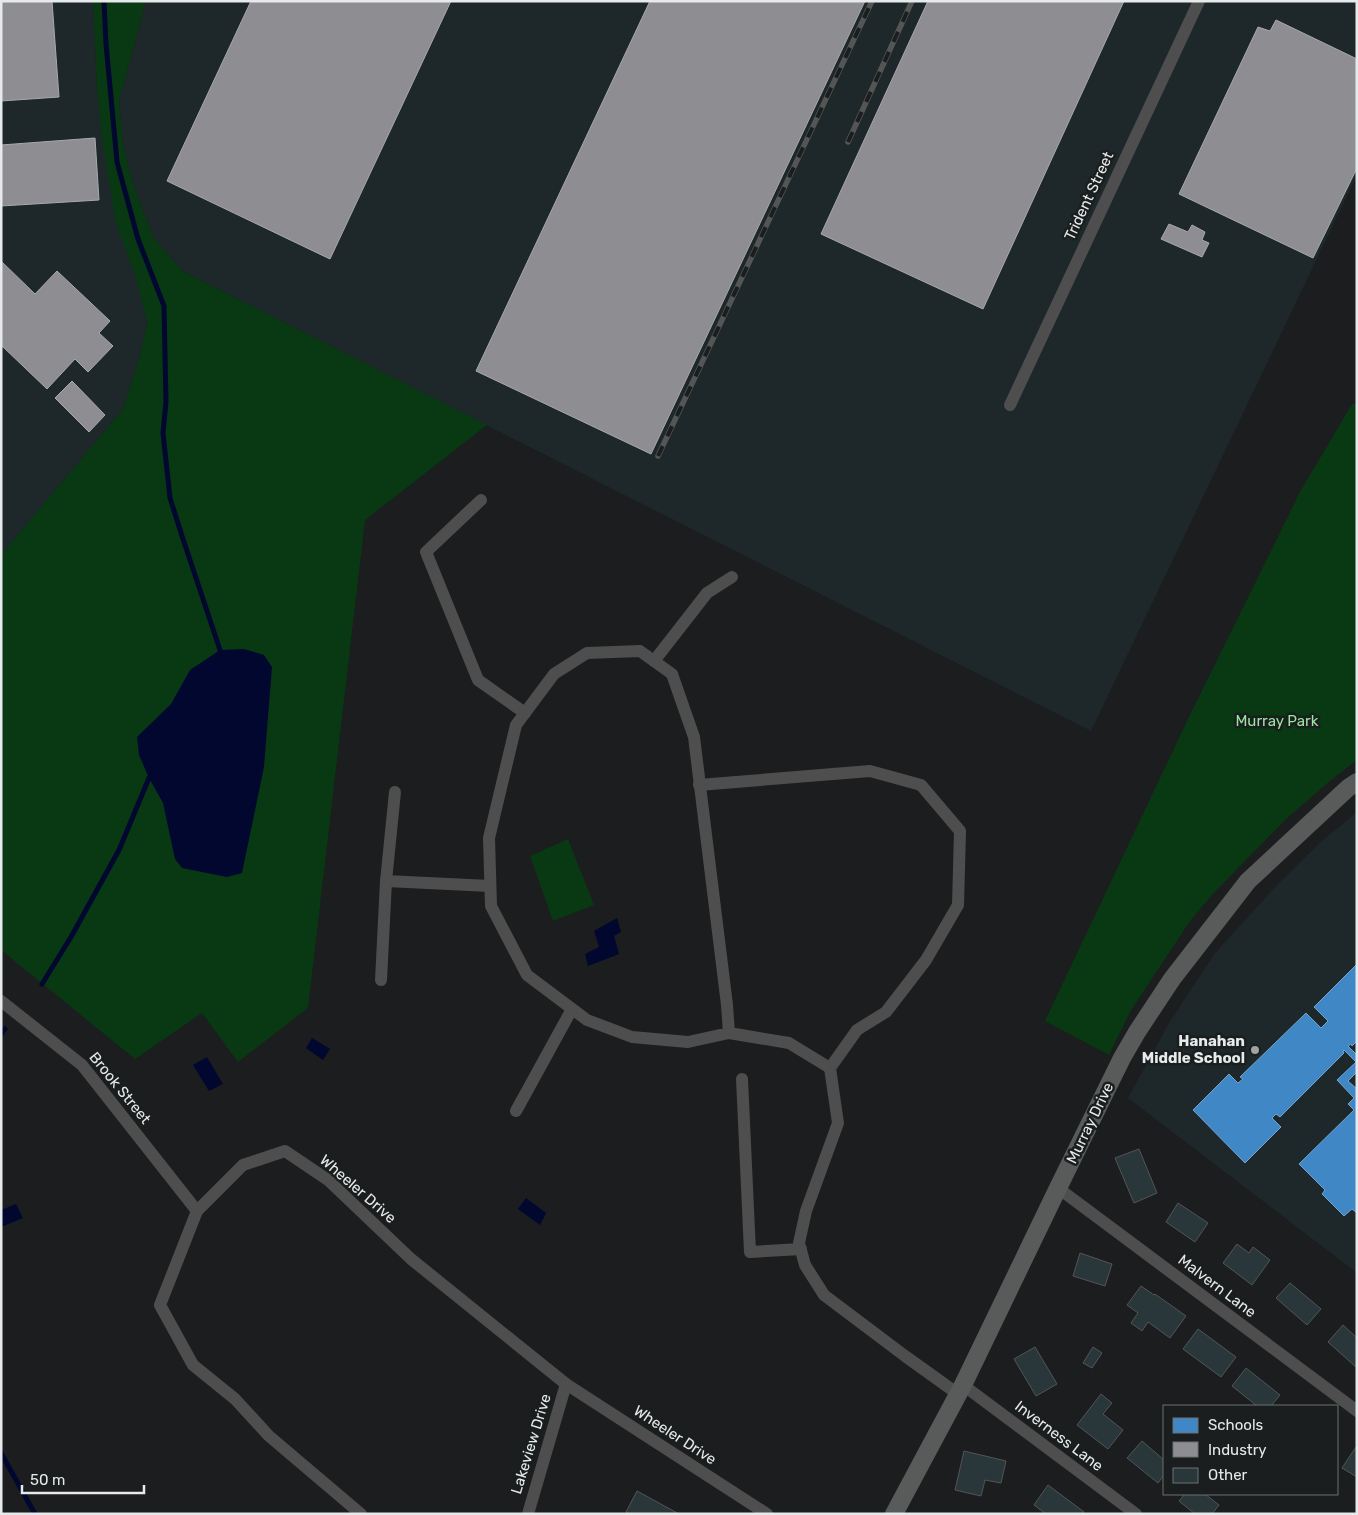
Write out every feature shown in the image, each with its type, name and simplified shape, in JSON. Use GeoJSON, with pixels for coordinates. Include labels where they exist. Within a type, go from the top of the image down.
{"type":"FeatureCollection","features":[{"type":"Feature","properties":{"kind":"street","name":"Trident Street"},"geometry":{"type":"LineString","coordinates":[[1010,405],[1199,1]]}},
{"type":"Feature","properties":{"kind":"street"},"geometry":{"type":"LineString","coordinates":[[481,500],[426,552],[478,680],[525,713]]}},
{"type":"Feature","properties":{"kind":"street"},"geometry":{"type":"LineString","coordinates":[[654,661],[707,593],[732,577]]}},
{"type":"Feature","properties":{"kind":"street"},"geometry":{"type":"LineString","coordinates":[[729,1033],[694,738],[672,674],[640,651],[587,653],[554,674],[516,725],[489,838],[491,906],[527,975],[587,1020],[632,1038],[688,1042],[729,1033],[789,1043],[830,1068]]}},
{"type":"Feature","properties":{"kind":"street"},"geometry":{"type":"LineString","coordinates":[[699,785],[870,771],[921,785],[960,831],[958,905],[926,960],[886,1012],[857,1030],[830,1068],[838,1123],[806,1211],[799,1243],[801,1249],[750,1252],[742,1079]]}},
{"type":"Feature","properties":{"kind":"street","name":"Murray Drive"},"geometry":{"type":"LineString","coordinates":[[894,1514],[961,1389],[1122,1058],[1137,1032],[1172,979],[1248,881],[1348,788],[1357,782]]}},
{"type":"Feature","properties":{"kind":"street"},"geometry":{"type":"LineString","coordinates":[[381,980],[386,881],[395,792]]}},
{"type":"Feature","properties":{"kind":"street"},"geometry":{"type":"LineString","coordinates":[[386,881],[490,886]]}},
{"type":"Feature","properties":{"kind":"street","name":"Brook Street"},"geometry":{"type":"LineString","coordinates":[[1,1002],[82,1065],[197,1212]]}},
{"type":"Feature","properties":{"kind":"street"},"geometry":{"type":"LineString","coordinates":[[516,1111],[572,1009]]}},
{"type":"Feature","properties":{"kind":"street","name":"Wheeler Drive"},"geometry":{"type":"LineString","coordinates":[[361,1514],[269,1436],[235,1399],[193,1365],[160,1305],[197,1212],[243,1165],[285,1150],[328,1180],[411,1259],[566,1384],[767,1514]]}},
{"type":"Feature","properties":{"kind":"street","name":"Malvern Lane"},"geometry":{"type":"LineString","coordinates":[[1058,1188],[1357,1411]]}},
{"type":"Feature","properties":{"kind":"street","name":"Inverness Lane"},"geometry":{"type":"LineString","coordinates":[[801,1249],[806,1265],[824,1295],[906,1356],[961,1389],[1136,1514]]}},
{"type":"Feature","properties":{"kind":"street","name":"Lakeview Drive"},"geometry":{"type":"LineString","coordinates":[[528,1514],[566,1384]]}},
{"type":"Feature","properties":{"kind":"shaded area"},"geometry":{"type":"Polygon","coordinates":[[[1,1],[93,1],[97,89],[147,324],[138,363],[123,409],[1,555],[1,1]]]}},
{"type":"Feature","properties":{"kind":"shaded area"},"geometry":{"type":"Polygon","coordinates":[[[146,1],[1357,1],[1357,175],[1091,731],[184,272],[154,239],[133,184],[123,144],[119,101],[146,1]]]}},
{"type":"Feature","properties":{"kind":"shaded area","name":"Hanahan Middle School"},"geometry":{"type":"Polygon","coordinates":[[[1357,812],[1357,1273],[1128,1098],[1169,1023],[1215,953],[1277,885],[1323,840],[1357,812]]]}},
{"type":"Feature","properties":{"kind":"green space"},"geometry":{"type":"Polygon","coordinates":[[[93,1],[146,1],[119,101],[123,144],[133,184],[154,239],[184,272],[487,425],[365,520],[308,1008],[238,1062],[202,1013],[135,1059],[1,950],[1,555],[123,409],[138,363],[147,324],[137,281],[115,220],[102,137],[97,89],[93,1]]]}},
{"type":"Feature","properties":{"kind":"green space","name":"Murray Park"},"geometry":{"type":"Polygon","coordinates":[[[1352,404],[1357,405],[1357,760],[1286,819],[1211,896],[1190,921],[1130,1012],[1109,1055],[1045,1021],[1187,721],[1301,490],[1352,404]]]}},
{"type":"Feature","properties":{"kind":"green space"},"geometry":{"type":"Polygon","coordinates":[[[568,839],[594,905],[553,921],[530,856],[568,839]]]}},
{"type":"Feature","properties":{"kind":"water"},"geometry":{"type":"Polygon","coordinates":[[[244,649],[264,655],[272,667],[264,767],[242,873],[227,877],[182,868],[175,859],[163,803],[139,755],[137,737],[171,704],[190,670],[220,650],[244,649]]]}},
{"type":"Feature","properties":{"kind":"water"},"geometry":{"type":"Polygon","coordinates":[[[617,918],[621,932],[614,936],[619,954],[588,966],[585,954],[599,947],[594,931],[617,918]]]}},
{"type":"Feature","properties":{"kind":"water"},"geometry":{"type":"Polygon","coordinates":[[[312,1038],[330,1049],[323,1060],[306,1048],[312,1038]]]}},
{"type":"Feature","properties":{"kind":"water"},"geometry":{"type":"Polygon","coordinates":[[[207,1057],[223,1084],[209,1091],[193,1065],[207,1057]]]}},
{"type":"Feature","properties":{"kind":"water"},"geometry":{"type":"Polygon","coordinates":[[[526,1198],[546,1213],[540,1225],[518,1209],[526,1198]]]}},
{"type":"Feature","properties":{"kind":"water"},"geometry":{"type":"Polygon","coordinates":[[[16,1204],[23,1218],[1,1227],[1,1210],[16,1204]]]}},
{"type":"Feature","properties":{"kind":"building: Schools"},"geometry":{"type":"Polygon","coordinates":[[[1357,964],[1357,1041],[1352,1046],[1351,1044],[1348,1046],[1357,1055],[1357,1072],[1348,1081],[1357,1089],[1357,1213],[1352,1209],[1344,1216],[1322,1194],[1325,1190],[1299,1164],[1354,1110],[1348,1104],[1354,1098],[1337,1080],[1356,1062],[1344,1050],[1344,1053],[1280,1117],[1276,1114],[1272,1118],[1281,1127],[1245,1163],[1193,1110],[1229,1074],[1238,1083],[1243,1079],[1240,1077],[1306,1013],[1321,1028],[1328,1021],[1314,1007],[1357,964]]]}},
{"type":"Feature","properties":{"kind":"building: Industry"},"geometry":{"type":"Polygon","coordinates":[[[1,1],[52,1],[59,97],[1,101],[1,1]]]}},
{"type":"Feature","properties":{"kind":"building: Industry"},"geometry":{"type":"Polygon","coordinates":[[[251,1],[451,1],[330,259],[167,181],[251,1]]]}},
{"type":"Feature","properties":{"kind":"building: Industry"},"geometry":{"type":"Polygon","coordinates":[[[650,1],[865,1],[651,454],[476,371],[650,1]]]}},
{"type":"Feature","properties":{"kind":"building: Industry"},"geometry":{"type":"Polygon","coordinates":[[[928,1],[1124,1],[983,309],[821,234],[928,1]]]}},
{"type":"Feature","properties":{"kind":"building: Industry"},"geometry":{"type":"Polygon","coordinates":[[[1276,20],[1357,59],[1357,168],[1313,258],[1179,194],[1258,27],[1270,31],[1276,20]]]}},
{"type":"Feature","properties":{"kind":"building: Industry"},"geometry":{"type":"Polygon","coordinates":[[[95,138],[99,200],[1,206],[1,145],[95,138]]]}},
{"type":"Feature","properties":{"kind":"building: Industry"},"geometry":{"type":"Polygon","coordinates":[[[1169,224],[1188,232],[1192,225],[1205,232],[1202,240],[1209,243],[1202,257],[1161,239],[1169,224]]]}},
{"type":"Feature","properties":{"kind":"building: Industry"},"geometry":{"type":"Polygon","coordinates":[[[1,261],[35,294],[57,271],[110,321],[99,333],[113,346],[88,372],[75,359],[47,389],[1,345],[1,261]]]}},
{"type":"Feature","properties":{"kind":"building: Industry"},"geometry":{"type":"Polygon","coordinates":[[[72,381],[105,415],[89,432],[55,398],[72,381]]]}},
{"type":"Feature","properties":{"kind":"building: Other"},"geometry":{"type":"Polygon","coordinates":[[[1139,1149],[1157,1193],[1134,1203],[1115,1158],[1139,1149]]]}},
{"type":"Feature","properties":{"kind":"building: Other"},"geometry":{"type":"Polygon","coordinates":[[[1178,1203],[1208,1223],[1195,1242],[1166,1222],[1178,1203]]]}},
{"type":"Feature","properties":{"kind":"building: Other"},"geometry":{"type":"Polygon","coordinates":[[[1237,1244],[1249,1253],[1253,1247],[1270,1260],[1252,1285],[1223,1263],[1237,1244]]]}},
{"type":"Feature","properties":{"kind":"building: Other"},"geometry":{"type":"Polygon","coordinates":[[[1080,1253],[1112,1264],[1105,1286],[1073,1276],[1080,1253]]]}},
{"type":"Feature","properties":{"kind":"building: Other"},"geometry":{"type":"Polygon","coordinates":[[[1290,1283],[1321,1309],[1307,1325],[1276,1298],[1290,1283]]]}},
{"type":"Feature","properties":{"kind":"building: Other"},"geometry":{"type":"Polygon","coordinates":[[[1141,1286],[1186,1316],[1170,1338],[1148,1322],[1142,1331],[1131,1323],[1138,1313],[1127,1305],[1141,1286]]]}},
{"type":"Feature","properties":{"kind":"building: Other"},"geometry":{"type":"Polygon","coordinates":[[[1343,1325],[1357,1338],[1357,1368],[1328,1342],[1343,1325]]]}},
{"type":"Feature","properties":{"kind":"building: Other"},"geometry":{"type":"Polygon","coordinates":[[[1198,1329],[1236,1357],[1221,1377],[1183,1349],[1198,1329]]]}},
{"type":"Feature","properties":{"kind":"building: Other"},"geometry":{"type":"Polygon","coordinates":[[[1035,1347],[1057,1384],[1036,1396],[1014,1359],[1035,1347]]]}},
{"type":"Feature","properties":{"kind":"building: Other"},"geometry":{"type":"Polygon","coordinates":[[[1093,1347],[1102,1353],[1092,1368],[1083,1363],[1093,1347]]]}},
{"type":"Feature","properties":{"kind":"building: Other"},"geometry":{"type":"Polygon","coordinates":[[[1246,1368],[1280,1395],[1272,1405],[1256,1405],[1232,1386],[1246,1368]]]}},
{"type":"Feature","properties":{"kind":"building: Other"},"geometry":{"type":"Polygon","coordinates":[[[1101,1394],[1112,1403],[1103,1414],[1123,1430],[1108,1449],[1077,1425],[1101,1394]]]}},
{"type":"Feature","properties":{"kind":"building: Other"},"geometry":{"type":"Polygon","coordinates":[[[1142,1441],[1163,1459],[1163,1476],[1158,1483],[1127,1458],[1142,1441]]]}},
{"type":"Feature","properties":{"kind":"building: Other"},"geometry":{"type":"Polygon","coordinates":[[[1357,1448],[1357,1477],[1342,1468],[1357,1448]]]}},
{"type":"Feature","properties":{"kind":"building: Other"},"geometry":{"type":"Polygon","coordinates":[[[964,1451],[1006,1461],[1001,1483],[985,1480],[981,1496],[955,1490],[964,1451]]]}},
{"type":"Feature","properties":{"kind":"building: Other"},"geometry":{"type":"Polygon","coordinates":[[[1048,1485],[1084,1512],[1082,1514],[1046,1514],[1034,1505],[1048,1485]]]}},
{"type":"Feature","properties":{"kind":"building: Other"},"geometry":{"type":"Polygon","coordinates":[[[637,1491],[679,1514],[630,1514],[626,1512],[637,1491]]]}},
{"type":"Feature","properties":{"kind":"building: Other"},"geometry":{"type":"Polygon","coordinates":[[[1184,1495],[1206,1495],[1219,1505],[1212,1514],[1195,1514],[1179,1501],[1184,1495]]]}},
{"type":"Feature","properties":{"kind":"waterway"},"geometry":{"type":"LineString","coordinates":[[104,1],[117,162],[138,239],[164,306],[166,402],[163,433],[170,498],[220,650]]}},
{"type":"Feature","properties":{"kind":"waterway"},"geometry":{"type":"LineString","coordinates":[[42,984],[71,937],[119,850],[149,778]]}},
{"type":"Feature","properties":{"kind":"waterway"},"geometry":{"type":"LineString","coordinates":[[1,1034],[5,1029]]}},
{"type":"Feature","properties":{"kind":"waterway"},"geometry":{"type":"LineString","coordinates":[[1,1453],[35,1514]]}},
{"type":"Feature","properties":{"kind":"railway"},"geometry":{"type":"LineString","coordinates":[[658,456],[872,1]]}},
{"type":"Feature","properties":{"kind":"railway"},"geometry":{"type":"LineString","coordinates":[[848,142],[912,1]]}},
{"type":"Feature","properties":{"kind":"place","name":"Hanahan Middle School"},"geometry":{"type":"Point","coordinates":[1255,1050]}}]}
